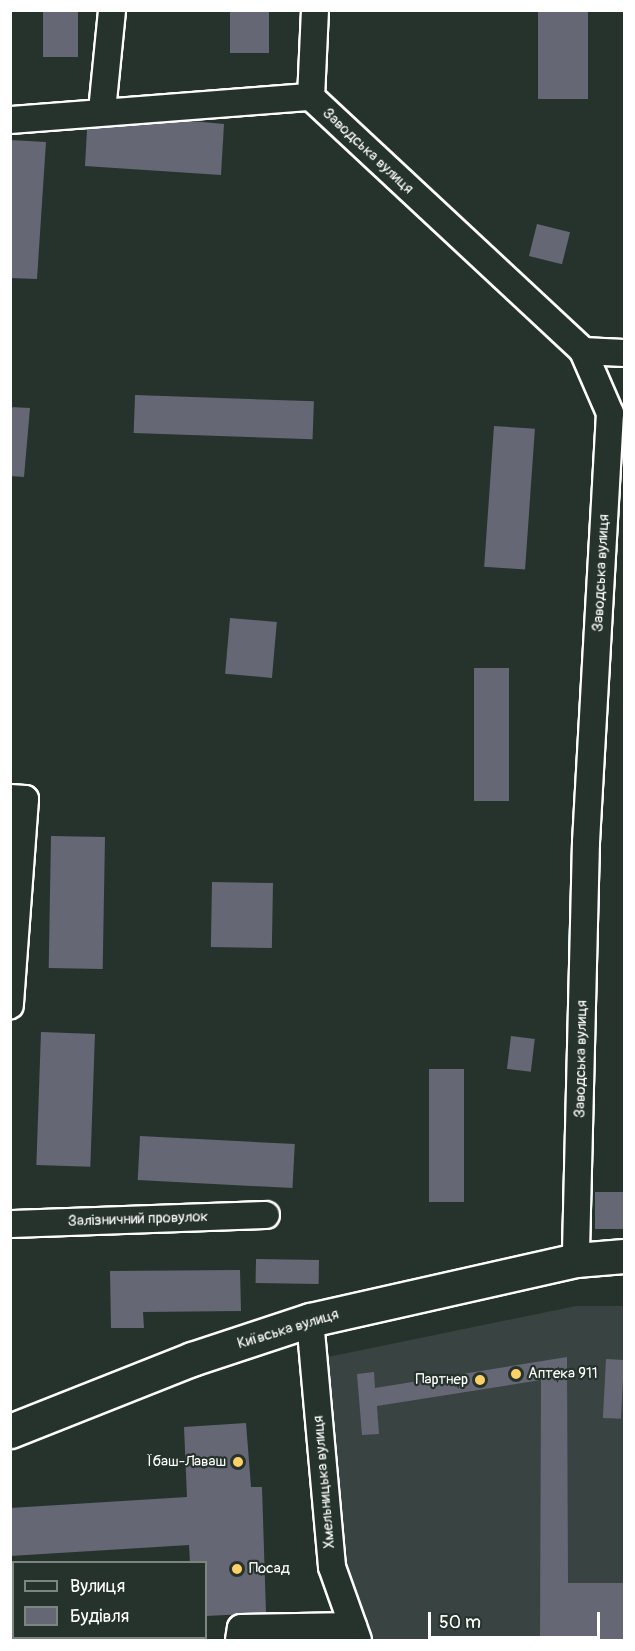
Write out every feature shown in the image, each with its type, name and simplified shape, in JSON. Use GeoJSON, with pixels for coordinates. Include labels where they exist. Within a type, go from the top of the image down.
{"type":"FeatureCollection","features":[{"type":"Feature","properties":{"kind":"main road","name":"Київська вулиця"},"geometry":{"type":"LineString","coordinates":[[10,1431],[192,1359],[310,1320],[576,1260],[624,1256]]}},
{"type":"Feature","properties":{"kind":"street"},"geometry":{"type":"LineString","coordinates":[[102,111],[111,10]]}},
{"type":"Feature","properties":{"kind":"street","name":"Заводська вулиця"},"geometry":{"type":"LineString","coordinates":[[315,10],[311,97],[583,351],[610,413],[586,842],[576,1260]]}},
{"type":"Feature","properties":{"kind":"street"},"geometry":{"type":"LineString","coordinates":[[10,120],[102,111],[311,97]]}},
{"type":"Feature","properties":{"kind":"street"},"geometry":{"type":"LineString","coordinates":[[583,351],[624,353]]}},
{"type":"Feature","properties":{"kind":"street"},"geometry":{"type":"LineString","coordinates":[[11,995],[18,798]]}},
{"type":"Feature","properties":{"kind":"street","name":"Залізничний провулок"},"geometry":{"type":"LineString","coordinates":[[10,1224],[266,1215]]}},
{"type":"Feature","properties":{"kind":"street","name":"Хмельницька вулиця"},"geometry":{"type":"LineString","coordinates":[[310,1320],[332,1567],[355,1633]]}},
{"type":"Feature","properties":{"kind":"street"},"geometry":{"type":"LineString","coordinates":[[238,1641],[241,1628],[355,1633]]}},
{"type":"Feature","properties":{"kind":"shaded area"},"geometry":{"type":"Polygon","coordinates":[[[576,1306],[624,1306],[624,1640],[366,1640],[342,1568],[323,1358],[576,1306]]]}},
{"type":"Feature","properties":{"kind":"building"},"geometry":{"type":"Polygon","coordinates":[[[43,10],[78,10],[78,57],[43,57],[43,10]]]}},
{"type":"Feature","properties":{"kind":"building"},"geometry":{"type":"Polygon","coordinates":[[[230,10],[269,10],[269,53],[230,53],[230,10]]]}},
{"type":"Feature","properties":{"kind":"building"},"geometry":{"type":"Polygon","coordinates":[[[538,10],[588,10],[588,99],[538,99],[538,10]]]}},
{"type":"Feature","properties":{"kind":"building"},"geometry":{"type":"Polygon","coordinates":[[[191,121],[224,124],[221,175],[85,166],[87,129],[191,121]]]}},
{"type":"Feature","properties":{"kind":"building"},"geometry":{"type":"Polygon","coordinates":[[[10,140],[46,142],[37,279],[10,278],[10,140]]]}},
{"type":"Feature","properties":{"kind":"building"},"geometry":{"type":"Polygon","coordinates":[[[537,224],[570,232],[562,264],[529,256],[537,224]]]}},
{"type":"Feature","properties":{"kind":"building"},"geometry":{"type":"Polygon","coordinates":[[[135,395],[314,401],[313,439],[134,433],[135,395]]]}},
{"type":"Feature","properties":{"kind":"building"},"geometry":{"type":"Polygon","coordinates":[[[10,407],[30,408],[24,477],[10,476],[10,407]]]}},
{"type":"Feature","properties":{"kind":"building"},"geometry":{"type":"Polygon","coordinates":[[[494,426],[535,429],[525,570],[484,567],[494,426]]]}},
{"type":"Feature","properties":{"kind":"building"},"geometry":{"type":"Polygon","coordinates":[[[230,618],[277,622],[272,678],[225,674],[230,618]]]}},
{"type":"Feature","properties":{"kind":"building"},"geometry":{"type":"Polygon","coordinates":[[[474,668],[509,668],[509,801],[474,801],[474,668]]]}},
{"type":"Feature","properties":{"kind":"building"},"geometry":{"type":"Polygon","coordinates":[[[51,836],[105,837],[103,969],[49,968],[51,836]]]}},
{"type":"Feature","properties":{"kind":"building"},"geometry":{"type":"Polygon","coordinates":[[[212,882],[273,883],[272,948],[211,947],[212,882]]]}},
{"type":"Feature","properties":{"kind":"building"},"geometry":{"type":"Polygon","coordinates":[[[41,1032],[95,1034],[90,1167],[36,1165],[41,1032]]]}},
{"type":"Feature","properties":{"kind":"building"},"geometry":{"type":"Polygon","coordinates":[[[511,1036],[535,1039],[531,1072],[507,1069],[511,1036]]]}},
{"type":"Feature","properties":{"kind":"building"},"geometry":{"type":"Polygon","coordinates":[[[429,1069],[464,1069],[464,1202],[429,1202],[429,1069]]]}},
{"type":"Feature","properties":{"kind":"building"},"geometry":{"type":"Polygon","coordinates":[[[140,1136],[295,1144],[292,1188],[138,1180],[140,1136]]]}},
{"type":"Feature","properties":{"kind":"building"},"geometry":{"type":"Polygon","coordinates":[[[595,1192],[624,1192],[624,1229],[595,1229],[595,1192]]]}},
{"type":"Feature","properties":{"kind":"building"},"geometry":{"type":"Polygon","coordinates":[[[256,1259],[319,1260],[319,1284],[256,1283],[256,1259]]]}},
{"type":"Feature","properties":{"kind":"building"},"geometry":{"type":"Polygon","coordinates":[[[240,1270],[241,1311],[143,1312],[144,1328],[111,1328],[110,1271],[240,1270]]]}},
{"type":"Feature","properties":{"kind":"building"},"geometry":{"type":"Polygon","coordinates":[[[567,1357],[568,1583],[624,1583],[624,1641],[540,1641],[541,1380],[377,1406],[379,1434],[362,1435],[357,1374],[374,1372],[375,1388],[567,1357]]]}},
{"type":"Feature","properties":{"kind":"building"},"geometry":{"type":"Polygon","coordinates":[[[606,1359],[624,1360],[621,1419],[603,1418],[606,1359]]]}},
{"type":"Feature","properties":{"kind":"building"},"geometry":{"type":"Polygon","coordinates":[[[246,1423],[251,1487],[262,1487],[266,1613],[207,1616],[207,1561],[190,1561],[189,1545],[10,1556],[10,1508],[187,1497],[184,1427],[246,1423]]]}},
{"type":"Feature","properties":{"kind":"place","name":"Аптека 911"},"geometry":{"type":"Point","coordinates":[516,1374]}},
{"type":"Feature","properties":{"kind":"place","name":"Партнер"},"geometry":{"type":"Point","coordinates":[480,1380]}},
{"type":"Feature","properties":{"kind":"place","name":"Їбаш-Лаваш"},"geometry":{"type":"Point","coordinates":[238,1462]}},
{"type":"Feature","properties":{"kind":"place","name":"Посад"},"geometry":{"type":"Point","coordinates":[237,1569]}}]}
